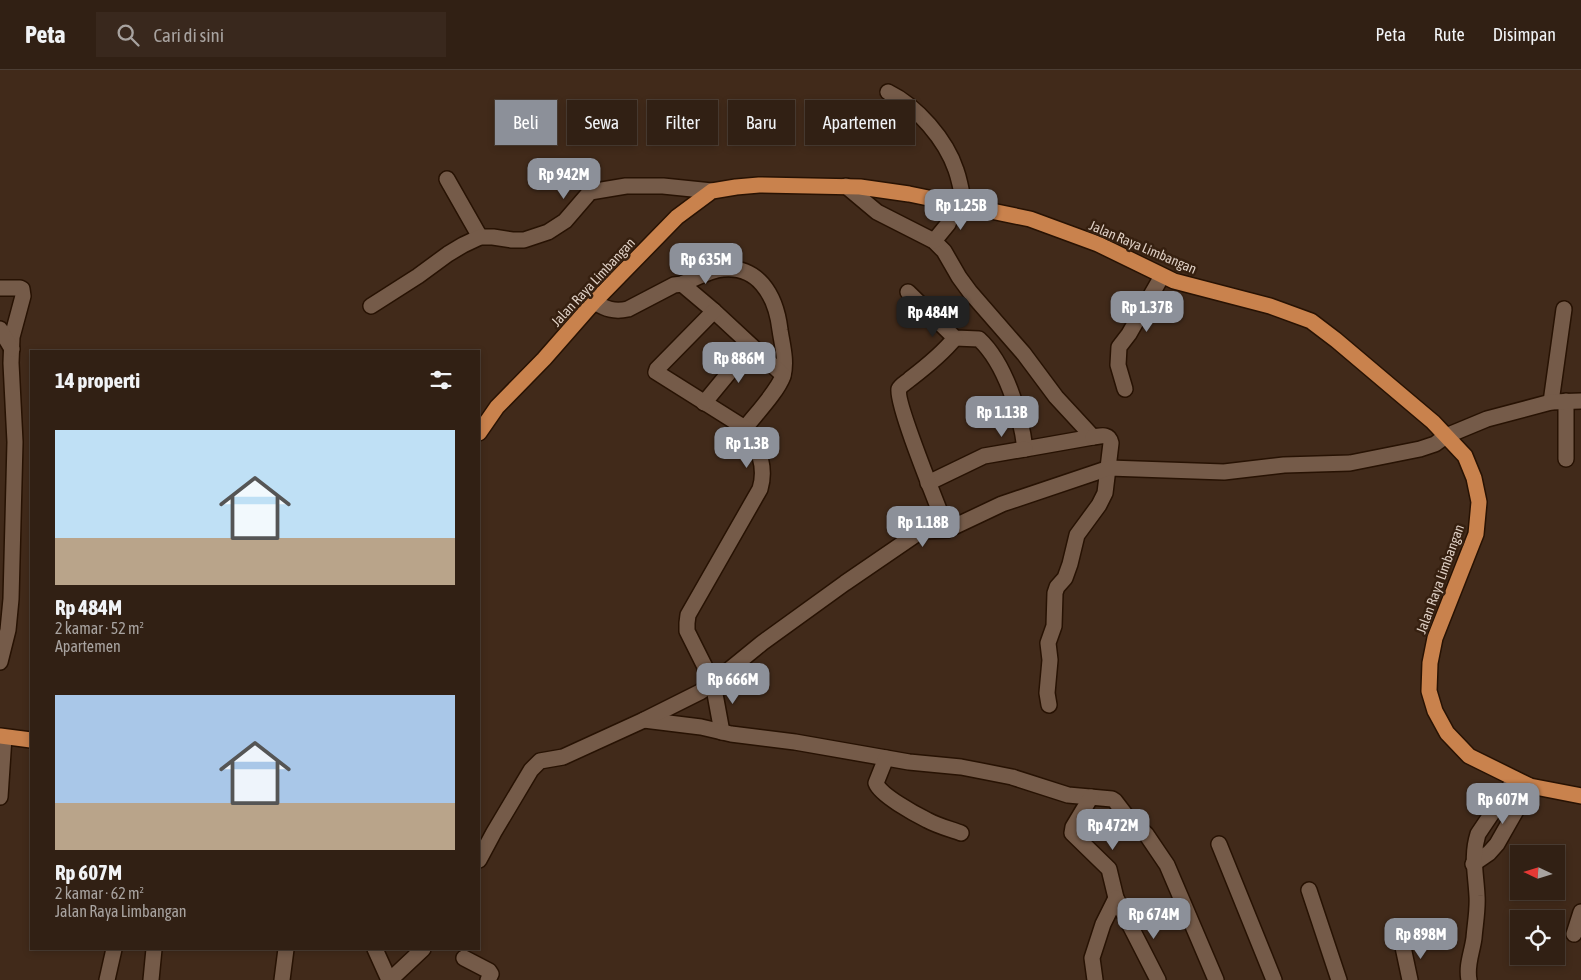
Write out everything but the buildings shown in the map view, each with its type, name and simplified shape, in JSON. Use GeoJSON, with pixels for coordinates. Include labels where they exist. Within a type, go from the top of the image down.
{"type":"FeatureCollection","features":[{"type":"Feature","properties":{"kind":"highway","name":"Jalan Raya Limbangan"},"geometry":{"type":"LineString","coordinates":[[480,432],[497,408],[544,359],[594,302],[677,217],[712,191],[736,186],[759,185],[846,186],[909,194],[1020,216],[1098,244],[1174,281],[1230,294],[1311,321],[1344,346],[1433,422],[1465,456],[1474,478],[1479,502],[1476,534],[1435,638],[1430,663],[1429,691],[1435,711],[1447,733],[1469,756],[1530,786],[1581,796]]}},
{"type":"Feature","properties":{"kind":"highway"},"geometry":{"type":"LineString","coordinates":[[2,737],[30,740]]}},
{"type":"Feature","properties":{"kind":"street"},"geometry":{"type":"LineString","coordinates":[[888,92],[907,104],[942,142],[956,171],[960,204],[948,224],[934,241]]}},
{"type":"Feature","properties":{"kind":"street"},"geometry":{"type":"LineString","coordinates":[[447,179],[480,237]]}},
{"type":"Feature","properties":{"kind":"street"},"geometry":{"type":"LineString","coordinates":[[371,306],[448,254],[480,237],[524,240],[548,232],[565,221],[590,192],[626,186],[663,186],[712,191]]}},
{"type":"Feature","properties":{"kind":"street"},"geometry":{"type":"LineString","coordinates":[[846,186],[877,212],[934,241],[944,251],[970,292],[1024,354],[1056,396],[1093,437]]}},
{"type":"Feature","properties":{"kind":"street"},"geometry":{"type":"LineString","coordinates":[[594,302],[606,309],[620,311],[628,309],[674,285],[682,284],[716,270],[726,269],[744,272],[768,289],[774,302],[779,322],[784,361],[783,375],[778,386],[744,428]]}},
{"type":"Feature","properties":{"kind":"street"},"geometry":{"type":"LineString","coordinates":[[1125,389],[1118,365],[1119,347],[1129,334],[1162,276]]}},
{"type":"Feature","properties":{"kind":"street"},"geometry":{"type":"LineString","coordinates":[[682,284],[783,375]]}},
{"type":"Feature","properties":{"kind":"street"},"geometry":{"type":"LineString","coordinates":[[0,288],[16,287],[23,291],[12,337],[11,363],[15,442],[11,599],[8,630],[0,662]]}},
{"type":"Feature","properties":{"kind":"street"},"geometry":{"type":"LineString","coordinates":[[908,292],[955,338],[979,339],[986,345],[1008,386],[1022,428],[1025,449]]}},
{"type":"Feature","properties":{"kind":"street"},"geometry":{"type":"LineString","coordinates":[[1564,309],[1566,459]]}},
{"type":"Feature","properties":{"kind":"street"},"geometry":{"type":"LineString","coordinates":[[714,311],[656,371],[657,374],[744,428],[754,441],[760,454],[762,483],[688,615],[687,622],[688,631],[713,683],[722,732]]}},
{"type":"Feature","properties":{"kind":"street"},"geometry":{"type":"LineString","coordinates":[[0,329],[12,349]]}},
{"type":"Feature","properties":{"kind":"street"},"geometry":{"type":"LineString","coordinates":[[948,530],[928,483],[905,415],[899,389],[936,359],[955,338]]}},
{"type":"Feature","properties":{"kind":"street"},"geometry":{"type":"LineString","coordinates":[[704,403],[751,346]]}},
{"type":"Feature","properties":{"kind":"street"},"geometry":{"type":"LineString","coordinates":[[480,858],[532,770],[540,761],[563,757],[700,692],[762,643],[921,531],[948,530],[1002,504],[1109,468],[1224,472],[1284,465],[1350,463],[1420,449],[1435,444],[1446,436],[1487,419],[1566,401]]}},
{"type":"Feature","properties":{"kind":"street"},"geometry":{"type":"LineString","coordinates":[[928,483],[984,456],[1093,437],[1106,436],[1110,438],[1112,443],[1105,493],[1099,506],[1078,535],[1065,578],[1057,587],[1055,594],[1054,626],[1048,643],[1050,660],[1047,693],[1049,705]]}},
{"type":"Feature","properties":{"kind":"street"},"geometry":{"type":"LineString","coordinates":[[644,720],[795,742],[909,762],[970,769],[1012,777],[1061,794],[1109,798],[1115,801],[1128,818],[1146,834],[1167,865],[1216,980]]}},
{"type":"Feature","properties":{"kind":"street"},"geometry":{"type":"LineString","coordinates":[[0,797],[2,737]]}},
{"type":"Feature","properties":{"kind":"street"},"geometry":{"type":"LineString","coordinates":[[886,758],[876,783],[877,786],[928,821],[961,833]]}},
{"type":"Feature","properties":{"kind":"street"},"geometry":{"type":"LineString","coordinates":[[1469,980],[1468,964],[1474,940],[1477,897],[1473,864],[1476,842],[1478,834],[1515,779]]}},
{"type":"Feature","properties":{"kind":"street"},"geometry":{"type":"LineString","coordinates":[[1473,864],[1489,853],[1497,844],[1530,786]]}},
{"type":"Feature","properties":{"kind":"street"},"geometry":{"type":"LineString","coordinates":[[1091,797],[1073,826],[1072,833],[1107,866],[1116,898],[1158,980]]}},
{"type":"Feature","properties":{"kind":"street"},"geometry":{"type":"LineString","coordinates":[[1219,844],[1274,980]]}},
{"type":"Feature","properties":{"kind":"street"},"geometry":{"type":"LineString","coordinates":[[1309,890],[1339,980]]}},
{"type":"Feature","properties":{"kind":"street"},"geometry":{"type":"LineString","coordinates":[[1095,980],[1092,958],[1103,924],[1116,898]]}},
{"type":"Feature","properties":{"kind":"street"},"geometry":{"type":"LineString","coordinates":[[1574,934],[1581,912]]}},
{"type":"Feature","properties":{"kind":"street"},"geometry":{"type":"LineString","coordinates":[[1403,947],[1410,980]]}},
{"type":"Feature","properties":{"kind":"street"},"geometry":{"type":"LineString","coordinates":[[107,980],[114,950]]}},
{"type":"Feature","properties":{"kind":"street"},"geometry":{"type":"LineString","coordinates":[[151,980],[154,950]]}},
{"type":"Feature","properties":{"kind":"street"},"geometry":{"type":"LineString","coordinates":[[282,980],[286,950]]}},
{"type":"Feature","properties":{"kind":"street"},"geometry":{"type":"LineString","coordinates":[[375,950],[389,980],[421,950]]}},
{"type":"Feature","properties":{"kind":"street"},"geometry":{"type":"LineString","coordinates":[[464,958],[489,971],[491,974],[488,980]]}}]}
